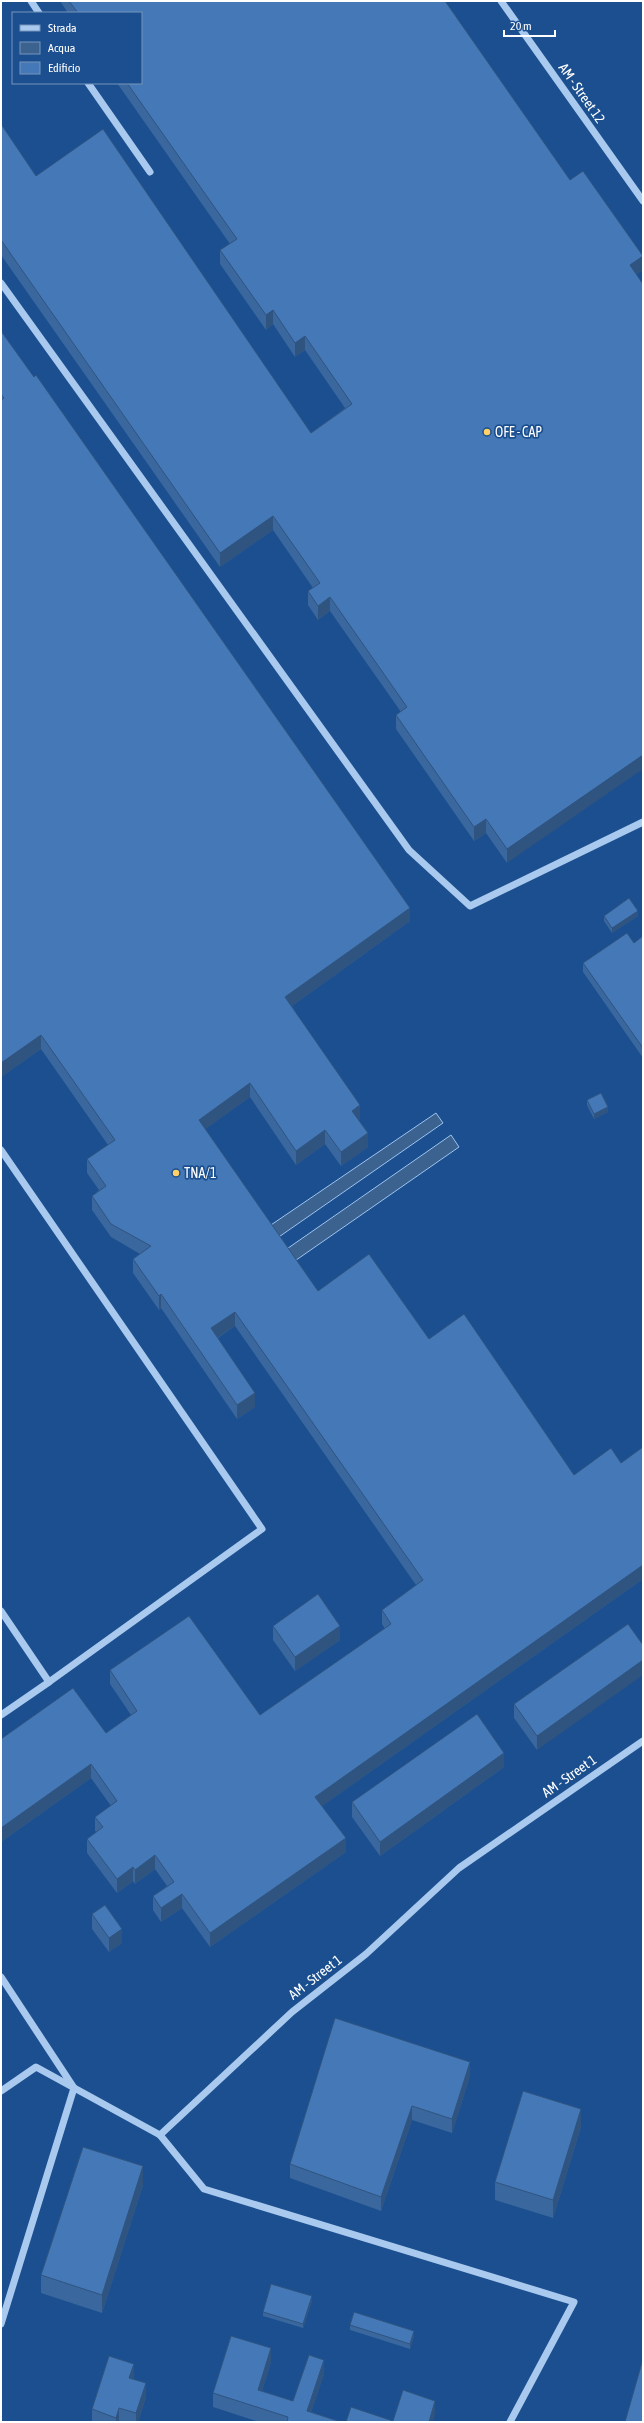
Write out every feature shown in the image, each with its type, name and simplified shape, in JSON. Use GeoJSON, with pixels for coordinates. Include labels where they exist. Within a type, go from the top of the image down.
{"type":"FeatureCollection","features":[{"type":"Feature","properties":{"kind":"lane"},"geometry":{"type":"LineString","coordinates":[[31,1],[38,12]]}},
{"type":"Feature","properties":{"kind":"lane","name":"AM - Street 12"},"geometry":{"type":"LineString","coordinates":[[500,1],[643,201]]}},
{"type":"Feature","properties":{"kind":"lane"},"geometry":{"type":"LineString","coordinates":[[89,84],[150,172]]}},
{"type":"Feature","properties":{"kind":"lane"},"geometry":{"type":"LineString","coordinates":[[1,283],[409,850],[470,906],[643,822]]}},
{"type":"Feature","properties":{"kind":"lane"},"geometry":{"type":"LineString","coordinates":[[1,1150],[262,1529],[1,1715]]}},
{"type":"Feature","properties":{"kind":"lane"},"geometry":{"type":"LineString","coordinates":[[1,1611],[49,1682]]}},
{"type":"Feature","properties":{"kind":"lane","name":"AM - Street 1"},"geometry":{"type":"LineString","coordinates":[[160,2135],[292,2012],[366,1954],[459,1868],[643,1741]]}},
{"type":"Feature","properties":{"kind":"lane"},"geometry":{"type":"LineString","coordinates":[[1,1977],[74,2088]]}},
{"type":"Feature","properties":{"kind":"lane"},"geometry":{"type":"LineString","coordinates":[[1,2091],[36,2067],[160,2135],[204,2189],[574,2302],[510,2422]]}},
{"type":"Feature","properties":{"kind":"lane"},"geometry":{"type":"LineString","coordinates":[[1,2324],[74,2088]]}},
{"type":"Feature","properties":{"kind":"water"},"geometry":{"type":"Polygon","coordinates":[[[436,1113],[443,1123],[273,1241],[265,1229],[436,1113]]]}},
{"type":"Feature","properties":{"kind":"water"},"geometry":{"type":"Polygon","coordinates":[[[451,1135],[459,1147],[289,1265],[281,1253],[451,1135]]]}},
{"type":"Feature","properties":{"kind":"building","name":"OFE - CAP"},"geometry":{"type":"Polygon","coordinates":[[[69,1],[445,1],[570,180],[583,171],[643,256],[630,265],[643,284],[643,755],[507,849],[486,819],[474,827],[396,715],[407,707],[330,597],[318,606],[308,591],[320,583],[273,516],[220,553],[1,240],[1,124],[36,176],[103,129],[311,433],[352,404],[305,336],[295,343],[273,310],[266,315],[220,250],[237,239],[128,84],[142,84],[142,12],[77,12],[69,1]]]}},
{"type":"Feature","properties":{"kind":"building","name":"TNA/1"},"geometry":{"type":"Polygon","coordinates":[[[1,331],[34,377],[36,375],[410,908],[285,997],[360,1105],[352,1111],[368,1133],[341,1152],[325,1130],[296,1151],[250,1083],[199,1120],[318,1291],[369,1254],[429,1339],[464,1314],[574,1475],[611,1448],[621,1463],[643,1447],[643,1565],[315,1797],[346,1838],[210,1933],[182,1894],[161,1908],[153,1896],[174,1882],[155,1855],[135,1870],[133,1867],[117,1879],[87,1839],[103,1827],[95,1817],[117,1801],[91,1764],[1,1828],[1,1739],[73,1688],[106,1733],[137,1711],[110,1670],[189,1616],[260,1715],[391,1624],[382,1610],[423,1580],[235,1312],[211,1328],[255,1393],[237,1405],[161,1294],[159,1296],[133,1259],[151,1246],[111,1224],[92,1196],[106,1186],[87,1159],[115,1140],[41,1035],[1,1063],[1,400],[4,398],[1,394],[1,331]]]}},
{"type":"Feature","properties":{"kind":"building"},"geometry":{"type":"Polygon","coordinates":[[[629,898],[638,911],[612,928],[604,916],[629,898]]]}},
{"type":"Feature","properties":{"kind":"building"},"geometry":{"type":"Polygon","coordinates":[[[627,933],[634,943],[643,936],[643,1048],[583,963],[627,933]]]}},
{"type":"Feature","properties":{"kind":"building"},"geometry":{"type":"Polygon","coordinates":[[[601,1093],[608,1107],[594,1114],[587,1100],[601,1093]]]}},
{"type":"Feature","properties":{"kind":"building"},"geometry":{"type":"Polygon","coordinates":[[[318,1594],[340,1626],[295,1657],[273,1626],[318,1594]]]}},
{"type":"Feature","properties":{"kind":"building"},"geometry":{"type":"Polygon","coordinates":[[[628,1624],[643,1645],[643,1660],[537,1736],[514,1704],[628,1624]]]}},
{"type":"Feature","properties":{"kind":"building"},"geometry":{"type":"Polygon","coordinates":[[[477,1714],[504,1753],[380,1842],[352,1802],[477,1714]]]}},
{"type":"Feature","properties":{"kind":"building"},"geometry":{"type":"Polygon","coordinates":[[[105,1905],[122,1929],[109,1938],[92,1914],[105,1905]]]}},
{"type":"Feature","properties":{"kind":"building"},"geometry":{"type":"Polygon","coordinates":[[[335,2018],[470,2062],[452,2119],[412,2106],[381,2197],[290,2164],[335,2018]]]}},
{"type":"Feature","properties":{"kind":"building"},"geometry":{"type":"Polygon","coordinates":[[[523,2091],[581,2109],[553,2200],[495,2182],[523,2091]]]}},
{"type":"Feature","properties":{"kind":"building"},"geometry":{"type":"Polygon","coordinates":[[[83,2147],[143,2166],[102,2295],[41,2275],[83,2147]]]}},
{"type":"Feature","properties":{"kind":"building"},"geometry":{"type":"Polygon","coordinates":[[[271,2284],[312,2296],[303,2324],[263,2312],[271,2284]]]}},
{"type":"Feature","properties":{"kind":"building"},"geometry":{"type":"Polygon","coordinates":[[[354,2312],[414,2331],[410,2344],[350,2325],[354,2312]]]}},
{"type":"Feature","properties":{"kind":"building"},"geometry":{"type":"Polygon","coordinates":[[[231,2336],[271,2348],[258,2390],[293,2401],[309,2355],[324,2360],[307,2411],[341,2422],[287,2422],[288,2417],[213,2393],[231,2336]]]}},
{"type":"Feature","properties":{"kind":"building"},"geometry":{"type":"Polygon","coordinates":[[[109,2356],[134,2364],[129,2378],[146,2383],[136,2413],[119,2408],[116,2418],[92,2409],[109,2356]]]}},
{"type":"Feature","properties":{"kind":"building"},"geometry":{"type":"Polygon","coordinates":[[[643,2359],[643,2422],[625,2422],[643,2359]]]}},
{"type":"Feature","properties":{"kind":"building"},"geometry":{"type":"Polygon","coordinates":[[[403,2390],[435,2401],[429,2422],[346,2422],[351,2407],[393,2421],[403,2390]]]}},
{"type":"Feature","properties":{"kind":"place","name":"OFE - CAP"},"geometry":{"type":"Point","coordinates":[487,432]}},
{"type":"Feature","properties":{"kind":"place","name":"TNA/1"},"geometry":{"type":"Point","coordinates":[176,1173]}}]}
